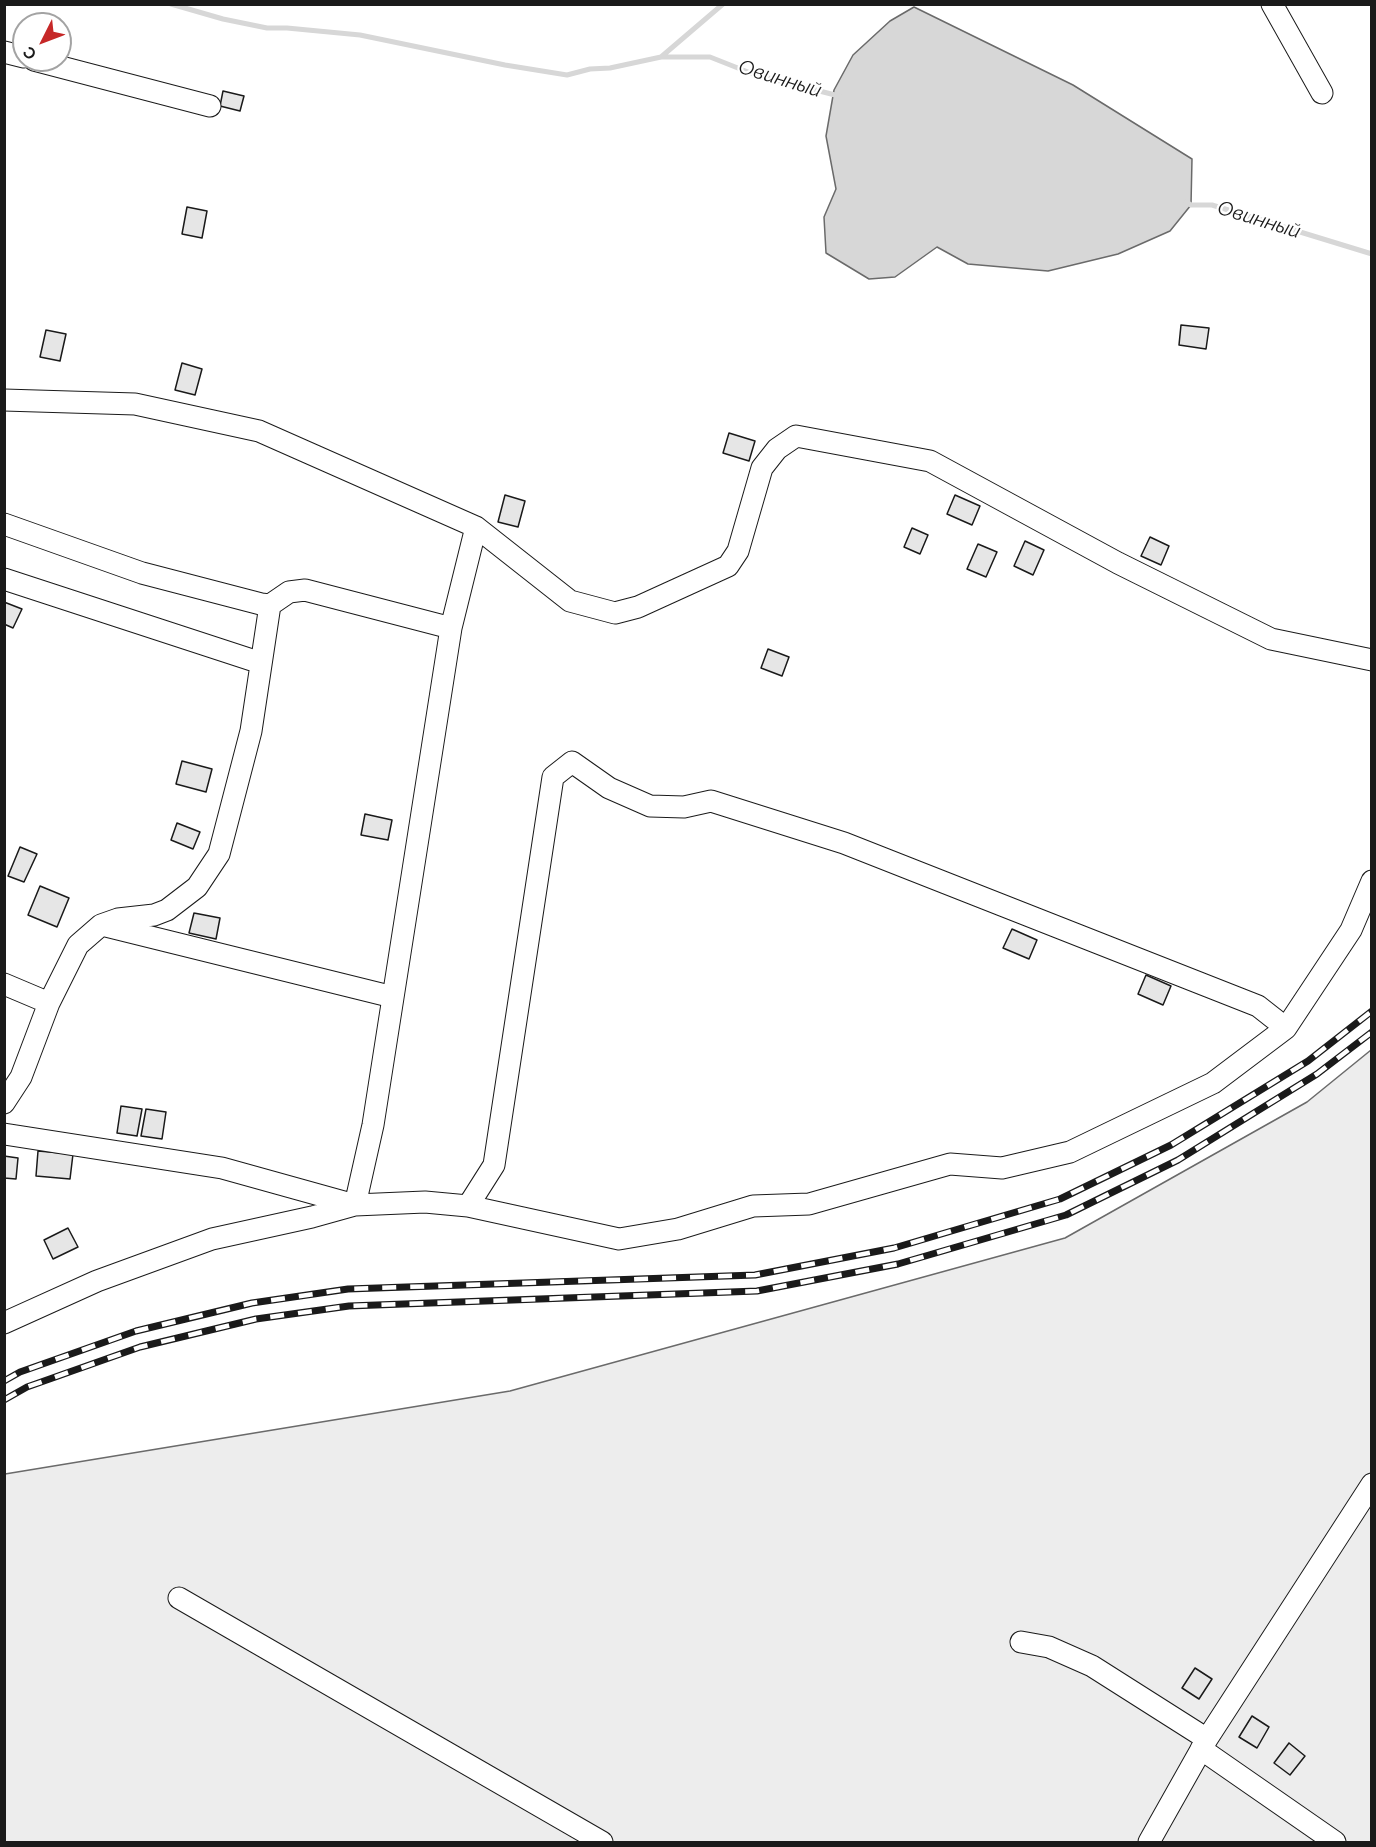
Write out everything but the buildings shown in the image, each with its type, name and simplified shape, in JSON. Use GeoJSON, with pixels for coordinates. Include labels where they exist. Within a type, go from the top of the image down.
{"type":"FeatureCollection","features":[{"type":"Feature","properties":{"kind":"street"},"geometry":{"type":"LineString","coordinates":[[1272,4],[1322,93]]}},
{"type":"Feature","properties":{"kind":"street"},"geometry":{"type":"LineString","coordinates":[[72,70],[210,106]]}},
{"type":"Feature","properties":{"kind":"street"},"geometry":{"type":"LineString","coordinates":[[4,400],[135,404],[259,431],[476,527],[570,601],[615,613],[638,607],[728,566],[738,551],[762,468],[777,449],[796,436],[930,460],[1118,563],[1270,639],[1371,660]]}},
{"type":"Feature","properties":{"kind":"street"},"geometry":{"type":"LineString","coordinates":[[4,524],[142,573],[270,605]]}},
{"type":"Feature","properties":{"kind":"street"},"geometry":{"type":"LineString","coordinates":[[355,1205],[373,1125],[451,628],[476,527]]}},
{"type":"Feature","properties":{"kind":"street"},"geometry":{"type":"LineString","coordinates":[[4,579],[261,663]]}},
{"type":"Feature","properties":{"kind":"street"},"geometry":{"type":"LineString","coordinates":[[4,1103],[21,1077],[49,1003],[78,945],[101,925],[118,919],[154,915],[167,910],[197,887],[219,854],[251,731],[270,605],[289,592],[305,590],[451,628]]}},
{"type":"Feature","properties":{"kind":"street"},"geometry":{"type":"LineString","coordinates":[[468,1206],[494,1165],[553,777],[572,762],[609,788],[650,806],[684,807],[711,801],[844,843],[1258,1006],[1286,1028]]}},
{"type":"Feature","properties":{"kind":"street"},"geometry":{"type":"LineString","coordinates":[[4,1323],[97,1281],[212,1239],[355,1205],[425,1202],[468,1206],[620,1239],[678,1229],[753,1206],[809,1204],[950,1164],[1002,1167],[1070,1152],[1212,1083],[1286,1028],[1351,930],[1371,880]]}},
{"type":"Feature","properties":{"kind":"street"},"geometry":{"type":"LineString","coordinates":[[101,925],[393,997]]}},
{"type":"Feature","properties":{"kind":"street"},"geometry":{"type":"LineString","coordinates":[[4,984],[49,1003]]}},
{"type":"Feature","properties":{"kind":"street"},"geometry":{"type":"LineString","coordinates":[[4,1134],[222,1168],[355,1205]]}},
{"type":"Feature","properties":{"kind":"street"},"geometry":{"type":"LineString","coordinates":[[1149,1842],[1204,1744],[1364,1513],[1371,1484]]}},
{"type":"Feature","properties":{"kind":"street"},"geometry":{"type":"LineString","coordinates":[[179,1598],[602,1842]]}},
{"type":"Feature","properties":{"kind":"street"},"geometry":{"type":"LineString","coordinates":[[1021,1642],[1049,1647],[1092,1666],[1204,1744],[1335,1842]]}},
{"type":"Feature","properties":{"kind":"shaded area"},"geometry":{"type":"Polygon","coordinates":[[[914,7],[1073,85],[1192,159],[1191,205],[1170,231],[1118,254],[1048,271],[968,264],[937,247],[895,277],[869,279],[826,253],[824,217],[836,189],[826,136],[834,90],[853,55],[890,21],[914,7]]]}},
{"type":"Feature","properties":{"kind":"shaded area"},"geometry":{"type":"Polygon","coordinates":[[[1371,1050],[1371,1842],[5,1842],[5,1474],[510,1391],[1065,1238],[1307,1102],[1371,1050]]]}},
{"type":"Feature","properties":{"kind":"waterway","name":"Овинный"},"geometry":{"type":"LineString","coordinates":[[171,4],[223,19],[267,28],[360,35],[505,65],[567,75],[661,57],[710,57],[753,74],[839,96]]}},
{"type":"Feature","properties":{"kind":"waterway"},"geometry":{"type":"LineString","coordinates":[[661,57],[723,4]]}},
{"type":"Feature","properties":{"kind":"waterway","name":"Овинный"},"geometry":{"type":"LineString","coordinates":[[1186,202],[1191,205],[1212,205],[1372,254]]}},
{"type":"Feature","properties":{"kind":"railway"},"geometry":{"type":"LineString","coordinates":[[4,1381],[20,1372],[136,1331],[252,1303],[348,1289],[755,1275],[894,1248],[1060,1199],[1171,1145],[1308,1061],[1372,1011]]}},
{"type":"Feature","properties":{"kind":"railway"},"geometry":{"type":"LineString","coordinates":[[4,1400],[27,1387],[140,1347],[256,1319],[349,1306],[757,1291],[898,1264],[1066,1215],[1178,1160],[1317,1074],[1372,1032]]}}]}
